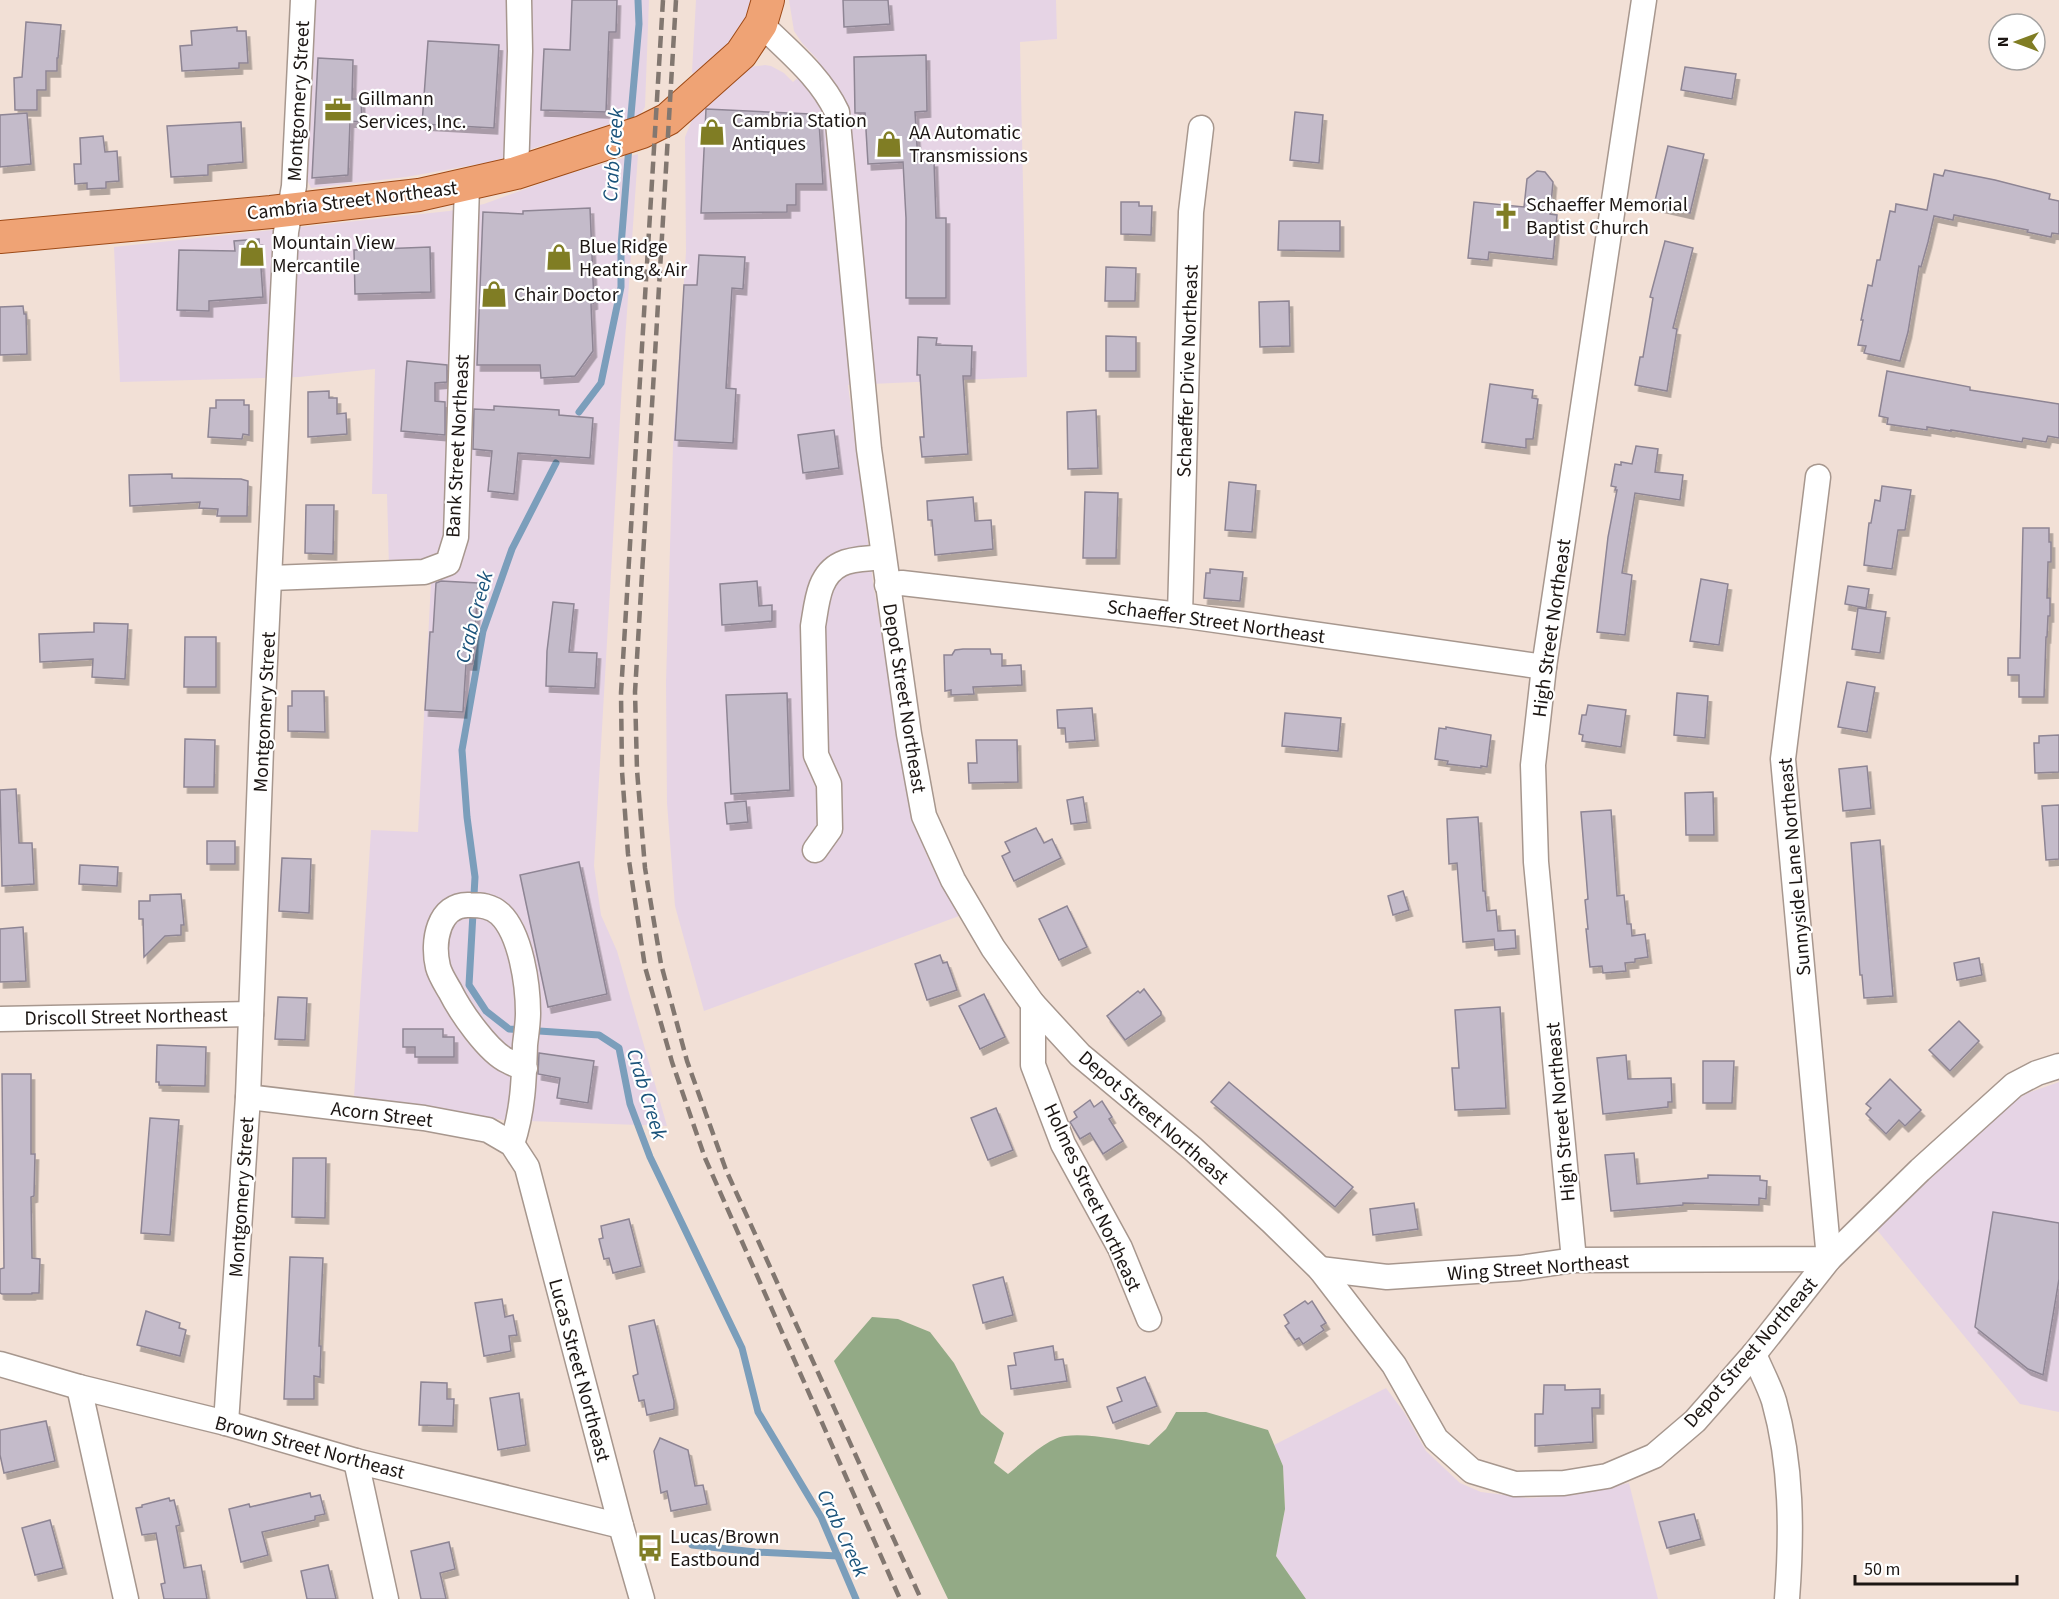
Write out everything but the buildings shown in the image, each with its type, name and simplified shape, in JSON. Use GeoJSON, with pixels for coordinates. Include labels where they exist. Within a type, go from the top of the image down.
{"type":"FeatureCollection","features":[{"type":"Feature","properties":{"kind":"main road","name":"Cambria Street Northeast"},"geometry":{"type":"LineString","coordinates":[[0,237],[290,210],[419,195],[467,186],[516,173],[629,136],[668,119],[741,54],[765,12]]}},
{"type":"Feature","properties":{"kind":"street","name":"Montgomery Street"},"geometry":{"type":"LineString","coordinates":[[226,1423],[248,1097],[262,722],[271,578],[286,232],[294,186],[303,0]]}},
{"type":"Feature","properties":{"kind":"street"},"geometry":{"type":"LineString","coordinates":[[516,173],[520,51],[519,0]]}},
{"type":"Feature","properties":{"kind":"street","name":"High Street Northeast"},"geometry":{"type":"LineString","coordinates":[[1574,1260],[1536,862],[1533,765],[1544,667],[1644,0]]}},
{"type":"Feature","properties":{"kind":"street","name":"Depot Street Northeast"},"geometry":{"type":"LineString","coordinates":[[765,12],[828,93],[837,112],[869,449],[909,734],[924,816],[953,880],[993,948],[1032,1004],[1080,1054],[1192,1149],[1320,1269],[1394,1365],[1436,1439],[1472,1471],[1515,1484],[1564,1483],[1606,1476],[1654,1456],[1695,1420],[1754,1354],[1829,1259],[1920,1170],[2014,1085],[2037,1073],[2059,1066]]}},
{"type":"Feature","properties":{"kind":"street","name":"Schaeffer Drive Northeast"},"geometry":{"type":"LineString","coordinates":[[1180,615],[1191,212],[1201,128]]}},
{"type":"Feature","properties":{"kind":"street","name":"Bank Street Northeast"},"geometry":{"type":"LineString","coordinates":[[271,578],[424,572],[448,563],[456,537],[467,186]]}},
{"type":"Feature","properties":{"kind":"street","name":"Sunnyside Lane Northeast"},"geometry":{"type":"LineString","coordinates":[[1818,477],[1783,759],[1829,1259]]}},
{"type":"Feature","properties":{"kind":"street"},"geometry":{"type":"LineString","coordinates":[[815,850],[830,829],[829,784],[816,755],[813,626],[816,604],[821,586],[829,572],[843,563],[883,557]]}},
{"type":"Feature","properties":{"kind":"street","name":"Schaeffer Street Northeast"},"geometry":{"type":"LineString","coordinates":[[887,585],[902,583],[1180,615],[1544,667]]}},
{"type":"Feature","properties":{"kind":"street"},"geometry":{"type":"LineString","coordinates":[[512,1144],[520,1113],[525,1068],[528,1014],[525,980],[518,948],[510,929],[500,914],[487,906],[463,904],[446,913],[436,934],[438,968],[467,1021],[506,1061],[525,1068]]}},
{"type":"Feature","properties":{"kind":"street","name":"Holmes Street Northeast"},"geometry":{"type":"LineString","coordinates":[[1032,1004],[1033,1065],[1063,1144],[1120,1248],[1149,1319]]}},
{"type":"Feature","properties":{"kind":"street","name":"Driscoll Street Northeast"},"geometry":{"type":"LineString","coordinates":[[0,1019],[251,1014]]}},
{"type":"Feature","properties":{"kind":"street","name":"Acorn Street"},"geometry":{"type":"LineString","coordinates":[[248,1097],[424,1118],[488,1130],[512,1144]]}},
{"type":"Feature","properties":{"kind":"street","name":"Lucas Street Northeast"},"geometry":{"type":"LineString","coordinates":[[512,1144],[527,1167],[642,1599]]}},
{"type":"Feature","properties":{"kind":"street","name":"Wing Street Northeast"},"geometry":{"type":"LineString","coordinates":[[1320,1269],[1387,1277],[1520,1268],[1574,1260],[1829,1259]]}},
{"type":"Feature","properties":{"kind":"street"},"geometry":{"type":"LineString","coordinates":[[1754,1354],[1773,1400],[1782,1439],[1791,1503],[1788,1599]]}},
{"type":"Feature","properties":{"kind":"street","name":"Brown Street Northeast"},"geometry":{"type":"LineString","coordinates":[[0,1364],[79,1387],[226,1423],[356,1461],[621,1526]]}},
{"type":"Feature","properties":{"kind":"street"},"geometry":{"type":"LineString","coordinates":[[79,1387],[126,1599]]}},
{"type":"Feature","properties":{"kind":"street"},"geometry":{"type":"LineString","coordinates":[[356,1461],[386,1599]]}},
{"type":"Feature","properties":{"kind":"shaded area"},"geometry":{"type":"Polygon","coordinates":[[[311,0],[649,0],[645,107],[640,115],[490,162],[406,177],[311,188],[307,180],[311,0]]]}},
{"type":"Feature","properties":{"kind":"shaded area"},"geometry":{"type":"Polygon","coordinates":[[[696,0],[753,0],[749,67],[771,66],[784,73],[793,82],[818,60],[794,31],[789,0],[1056,0],[1057,39],[1020,42],[1027,377],[848,385],[873,582],[909,803],[927,856],[959,916],[704,1011],[675,906],[667,803],[666,682],[673,446],[686,252],[685,137],[692,120],[715,97],[692,72],[696,0]],[[851,128],[826,129],[837,251],[863,249],[851,128]]]}},
{"type":"Feature","properties":{"kind":"shaded area"},"geometry":{"type":"Polygon","coordinates":[[[638,154],[594,866],[601,915],[617,951],[667,1126],[503,1120],[426,1106],[354,1097],[371,830],[418,832],[432,563],[389,567],[387,494],[372,494],[375,369],[299,377],[120,382],[114,247],[449,211],[484,204],[561,176],[638,154]]]}},
{"type":"Feature","properties":{"kind":"shaded area"},"geometry":{"type":"Polygon","coordinates":[[[2059,1082],[2059,1412],[2020,1404],[1877,1230],[1946,1162],[2014,1101],[2028,1093],[2059,1082]]]}},
{"type":"Feature","properties":{"kind":"shaded area"},"geometry":{"type":"Polygon","coordinates":[[[1386,1388],[1404,1412],[1426,1451],[1460,1483],[1481,1492],[1529,1498],[1573,1495],[1629,1483],[1658,1599],[1306,1599],[1276,1556],[1285,1509],[1283,1466],[1274,1445],[1386,1388]]]}},
{"type":"Feature","properties":{"kind":"green space"},"geometry":{"type":"Polygon","coordinates":[[[872,1317],[898,1319],[930,1332],[954,1363],[981,1414],[1004,1433],[994,1463],[1008,1474],[1050,1441],[1065,1436],[1096,1436],[1149,1445],[1166,1429],[1176,1412],[1206,1412],[1268,1430],[1283,1466],[1285,1509],[1276,1556],[1306,1599],[948,1599],[834,1361],[872,1317]]]}},
{"type":"Feature","properties":{"kind":"waterway","name":"Crab Creek"},"geometry":{"type":"LineString","coordinates":[[630,126],[639,24],[638,0]]}},
{"type":"Feature","properties":{"kind":"waterway","name":"Crab Creek"},"geometry":{"type":"LineString","coordinates":[[579,412],[601,383],[621,287],[621,246],[629,146]]}},
{"type":"Feature","properties":{"kind":"waterway","name":"Crab Creek"},"geometry":{"type":"LineString","coordinates":[[556,463],[512,549],[483,631],[462,750],[467,817],[475,877],[469,985],[486,1011],[509,1029],[599,1035],[619,1048],[630,1104],[650,1157],[742,1348],[758,1412],[821,1517],[856,1599]]}},
{"type":"Feature","properties":{"kind":"waterway"},"geometry":{"type":"LineString","coordinates":[[692,1545],[755,1552],[838,1556]]}},
{"type":"Feature","properties":{"kind":"railway"},"geometry":{"type":"LineString","coordinates":[[663,0],[621,693],[622,771],[628,854],[645,967],[672,1062],[705,1158],[900,1599]]}},
{"type":"Feature","properties":{"kind":"railway"},"geometry":{"type":"LineString","coordinates":[[676,0],[635,692],[637,770],[645,868],[661,964],[687,1061],[726,1170],[921,1599]]}},
{"type":"Feature","properties":{"kind":"place","name":"Gillmann Services, Inc."},"geometry":{"type":"Point","coordinates":[338,110]}},
{"type":"Feature","properties":{"kind":"place","name":"Cambria Station Antiques"},"geometry":{"type":"Point","coordinates":[712,132]}},
{"type":"Feature","properties":{"kind":"place","name":"AA Automatic Transmissions"},"geometry":{"type":"Point","coordinates":[889,144]}},
{"type":"Feature","properties":{"kind":"place","name":"Schaeffer Memorial Baptist Church"},"geometry":{"type":"Point","coordinates":[1506,216]}},
{"type":"Feature","properties":{"kind":"place","name":"Mountain View Mercantile"},"geometry":{"type":"Point","coordinates":[252,253]}},
{"type":"Feature","properties":{"kind":"place","name":"Blue Ridge Heating & Air"},"geometry":{"type":"Point","coordinates":[559,257]}},
{"type":"Feature","properties":{"kind":"place","name":"Chair Doctor"},"geometry":{"type":"Point","coordinates":[494,294]}},
{"type":"Feature","properties":{"kind":"place","name":"Lucas/Brown Eastbound"},"geometry":{"type":"Point","coordinates":[650,1548]}}]}
